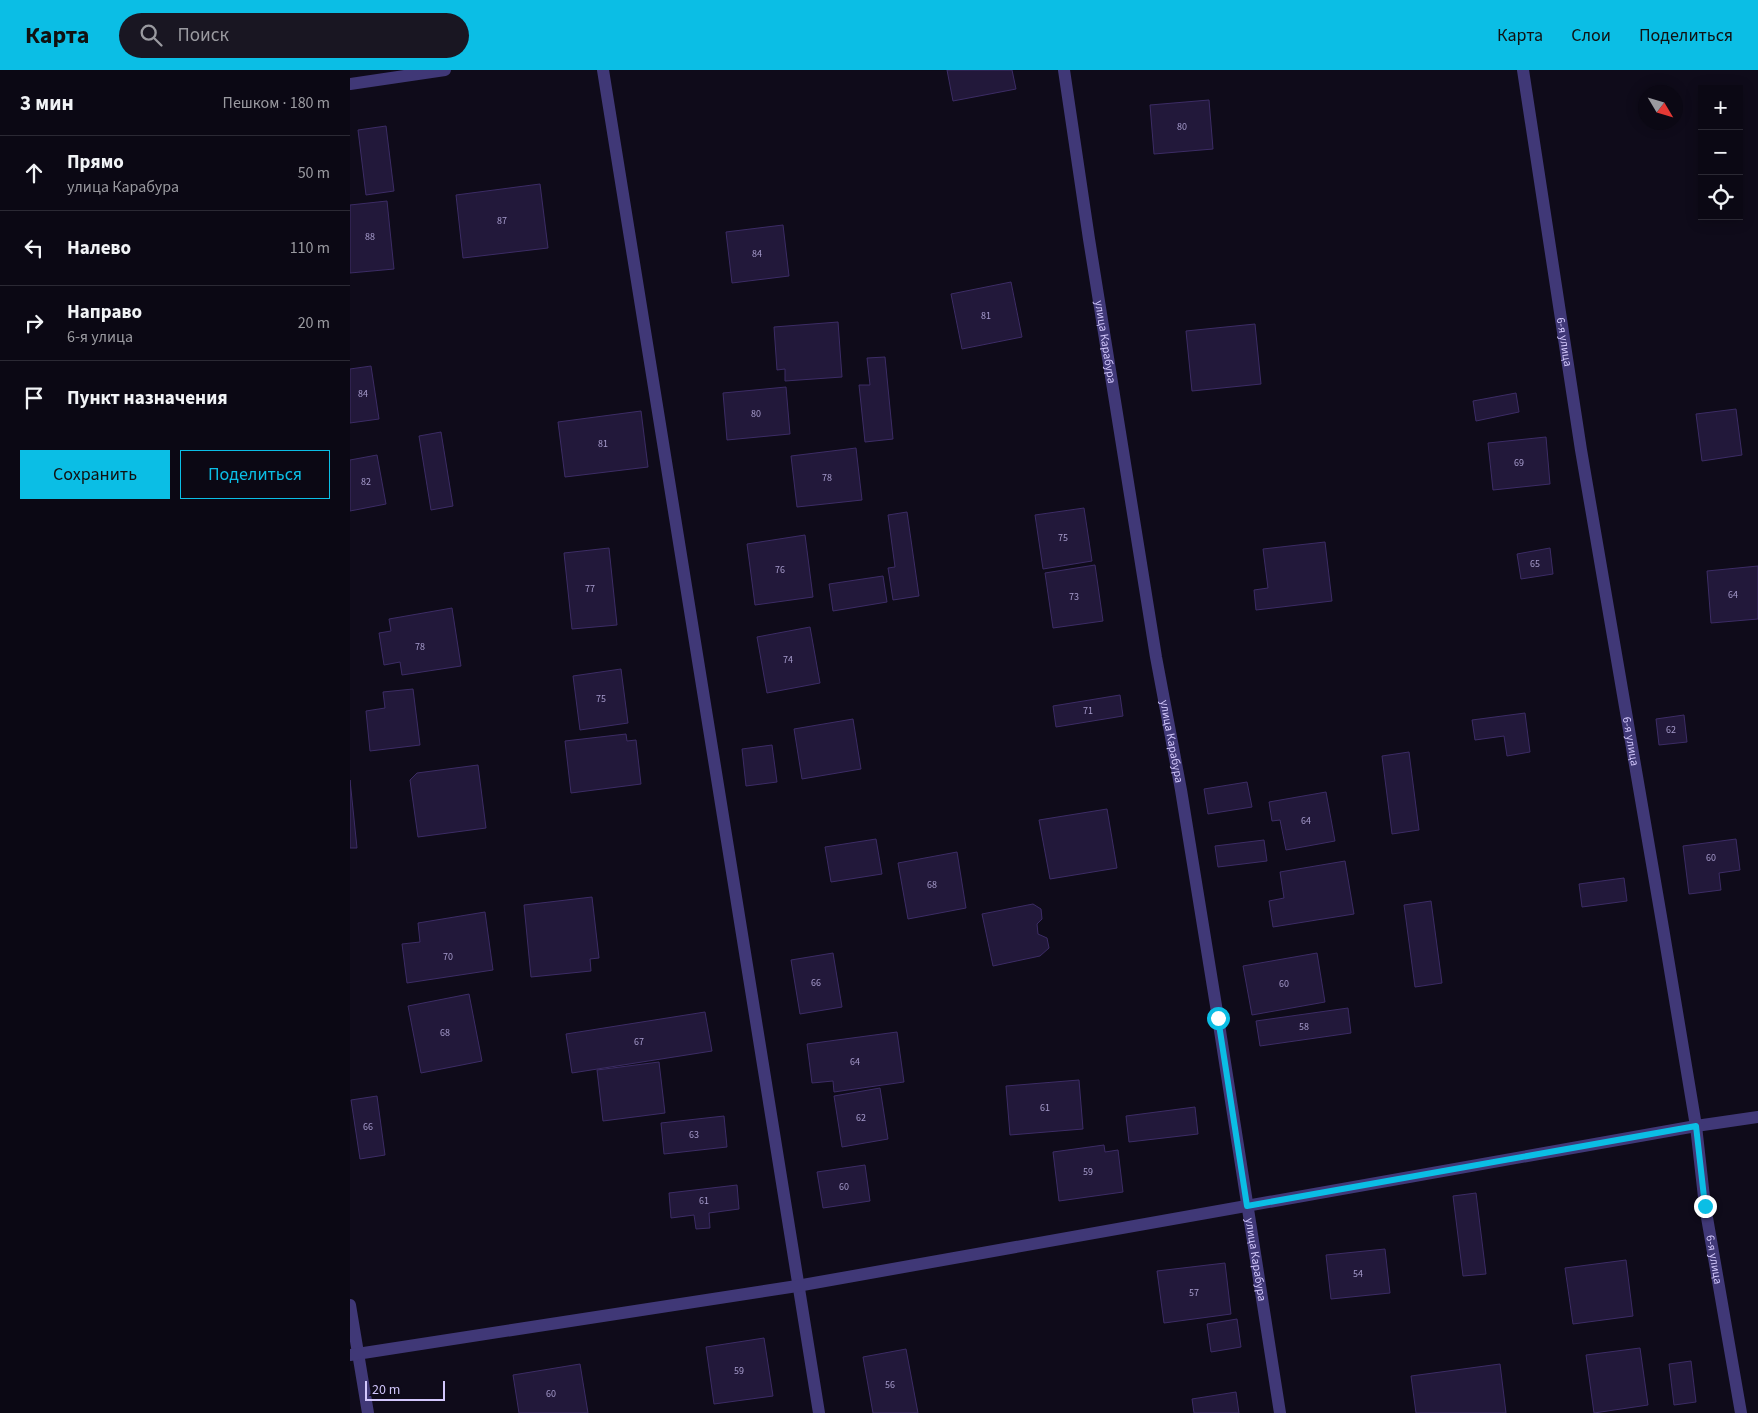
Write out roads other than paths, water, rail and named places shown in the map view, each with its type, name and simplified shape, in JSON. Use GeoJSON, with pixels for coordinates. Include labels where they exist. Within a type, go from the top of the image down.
{"type":"FeatureCollection","features":[{"type":"Feature","properties":{"kind":"street"},"geometry":{"type":"LineString","coordinates":[[350,84],[445,70]]}},
{"type":"Feature","properties":{"kind":"street"},"geometry":{"type":"LineString","coordinates":[[604,70],[781,1172],[797,1286],[819,1413]]}},
{"type":"Feature","properties":{"kind":"street","name":"улица Карабура"},"geometry":{"type":"LineString","coordinates":[[1064,70],[1156,657],[1187,828],[1280,1413]]}},
{"type":"Feature","properties":{"kind":"street","name":"6-я улица"},"geometry":{"type":"LineString","coordinates":[[1523,70],[1581,450],[1696,1126],[1705,1206],[1741,1413]]}},
{"type":"Feature","properties":{"kind":"street"},"geometry":{"type":"LineString","coordinates":[[354,1354],[797,1286],[1696,1126],[1758,1117]]}},
{"type":"Feature","properties":{"kind":"street"},"geometry":{"type":"LineString","coordinates":[[350,1305],[354,1354],[368,1413]]}}]}
